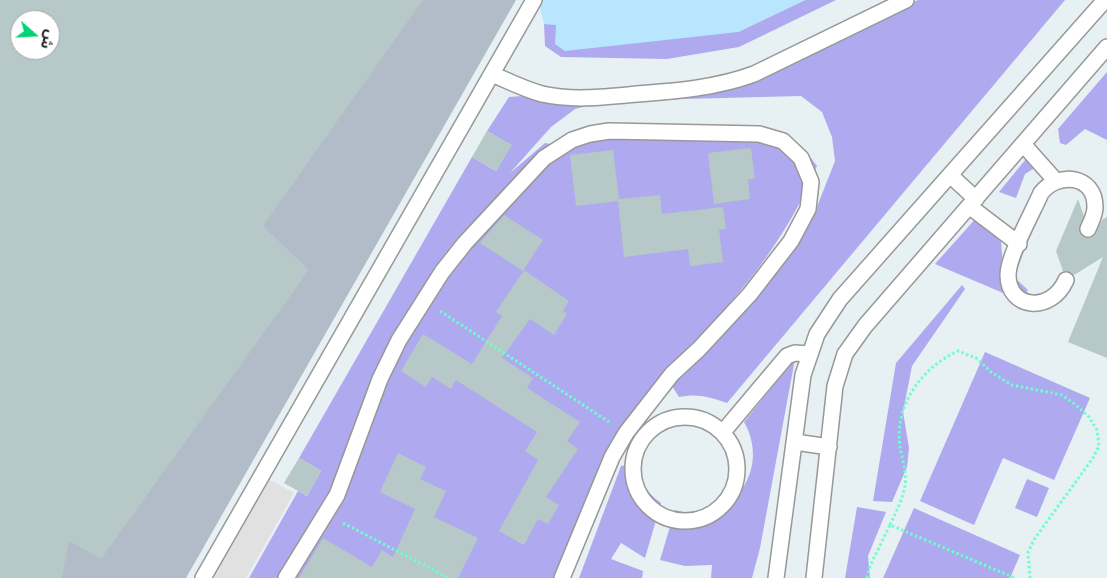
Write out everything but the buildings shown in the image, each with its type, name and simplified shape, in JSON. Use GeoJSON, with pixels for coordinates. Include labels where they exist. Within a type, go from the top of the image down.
{"type":"FeatureCollection","features":[{"type":"Feature","properties":{"kind":"lane"},"geometry":{"type":"LineString","coordinates":[[203,578],[534,0]]}},
{"type":"Feature","properties":{"kind":"lane"},"geometry":{"type":"LineString","coordinates":[[492,74],[526,90],[560,96],[595,98],[696,89],[734,82],[754,74],[906,0]]}},
{"type":"Feature","properties":{"kind":"lane"},"geometry":{"type":"LineString","coordinates":[[776,578],[804,375],[809,354],[817,334],[840,299],[1105,0]]}},
{"type":"Feature","properties":{"kind":"lane"},"geometry":{"type":"LineString","coordinates":[[814,578],[836,386],[845,354],[854,339],[1107,47]]}},
{"type":"Feature","properties":{"kind":"lane"},"geometry":{"type":"LineString","coordinates":[[286,578],[326,515],[346,476],[380,379],[423,300],[465,243],[530,170],[551,153],[572,140],[590,134],[630,131],[760,134],[783,141],[801,158],[811,182],[811,196],[803,221],[750,294],[712,336],[672,374],[626,433],[612,457],[562,578]]}},
{"type":"Feature","properties":{"kind":"lane"},"geometry":{"type":"LineString","coordinates":[[1023,144],[1055,180]]}},
{"type":"Feature","properties":{"kind":"lane"},"geometry":{"type":"LineString","coordinates":[[950,175],[972,203],[1019,244]]}},
{"type":"Feature","properties":{"kind":"lane"},"geometry":{"type":"LineString","coordinates":[[1066,280],[1060,293],[1043,303],[1034,304],[1016,296],[1011,288],[1008,269],[1041,193],[1055,180],[1073,179],[1089,189],[1095,207],[1088,230]]}},
{"type":"Feature","properties":{"kind":"lane"},"geometry":{"type":"LineString","coordinates":[[722,432],[787,356],[795,353],[809,354]]}},
{"type":"Feature","properties":{"kind":"lane"},"geometry":{"type":"LineString","coordinates":[[680,416],[695,417],[710,422],[722,432],[737,462],[736,479],[730,495],[720,508],[706,517],[690,522],[673,521],[657,514],[645,504],[636,490],[632,473],[634,456],[640,441],[650,429],[664,420],[680,416]]}},
{"type":"Feature","properties":{"kind":"lane"},"geometry":{"type":"LineString","coordinates":[[626,433],[640,441]]}},
{"type":"Feature","properties":{"kind":"lane"},"geometry":{"type":"LineString","coordinates":[[795,442],[829,448]]}},
{"type":"Feature","properties":{"kind":"path"},"geometry":{"type":"LineString","coordinates":[[423,300],[626,433]]}},
{"type":"Feature","properties":{"kind":"path"},"geometry":{"type":"LineString","coordinates":[[867,578],[870,566],[890,525],[905,485],[899,425],[904,405],[912,388],[944,357],[958,351],[976,358],[991,372],[1012,385],[1062,395],[1076,404],[1089,417],[1097,430],[1099,446],[1094,458],[1035,538],[1028,552],[1030,578]]}},
{"type":"Feature","properties":{"kind":"path"},"geometry":{"type":"LineString","coordinates":[[326,515],[449,578]]}},
{"type":"Feature","properties":{"kind":"path"},"geometry":{"type":"LineString","coordinates":[[890,525],[1015,578]]}},
{"type":"Feature","properties":{"kind":"shaded area"},"geometry":{"type":"Polygon","coordinates":[[[0,0],[516,0],[186,578],[0,578],[0,0]]]}},
{"type":"Feature","properties":{"kind":"shaded area"},"geometry":{"type":"Polygon","coordinates":[[[805,0],[836,0],[739,47],[667,59],[561,57],[545,46],[544,24],[738,32],[805,0]]]}},
{"type":"Feature","properties":{"kind":"shaded area"},"geometry":{"type":"Polygon","coordinates":[[[918,0],[1065,0],[727,403],[703,396],[679,397],[672,386],[784,258],[815,212],[835,161],[832,137],[822,112],[801,96],[606,101],[575,109],[551,127],[510,173],[545,143],[567,147],[596,139],[754,134],[811,158],[817,166],[800,203],[768,255],[676,365],[644,408],[617,454],[605,479],[563,578],[249,578],[298,491],[307,496],[321,471],[299,458],[472,157],[496,171],[511,145],[487,131],[509,97],[741,80],[918,0]]]}},
{"type":"Feature","properties":{"kind":"shaded area"},"geometry":{"type":"Polygon","coordinates":[[[1107,72],[1107,140],[1085,129],[1066,145],[1060,143],[1058,129],[1107,72]]]}},
{"type":"Feature","properties":{"kind":"shaded area"},"geometry":{"type":"Polygon","coordinates":[[[1030,154],[1041,164],[1025,174],[1016,198],[999,192],[1030,154]]]}},
{"type":"Feature","properties":{"kind":"shaded area"},"geometry":{"type":"Polygon","coordinates":[[[977,217],[1000,228],[1003,267],[1028,290],[1022,301],[935,264],[977,217]]]}},
{"type":"Feature","properties":{"kind":"shaded area"},"geometry":{"type":"Polygon","coordinates":[[[962,285],[965,289],[912,366],[903,412],[909,448],[907,467],[892,502],[873,501],[896,363],[962,285]]]}},
{"type":"Feature","properties":{"kind":"shaded area"},"geometry":{"type":"Polygon","coordinates":[[[985,352],[1090,398],[1054,480],[1003,458],[974,525],[920,501],[985,352]]]}},
{"type":"Feature","properties":{"kind":"shaded area"},"geometry":{"type":"Polygon","coordinates":[[[795,359],[760,548],[752,578],[711,578],[712,565],[685,566],[660,560],[675,510],[695,513],[713,510],[728,503],[741,491],[749,476],[753,459],[751,441],[744,422],[795,359]]]}},
{"type":"Feature","properties":{"kind":"shaded area"},"geometry":{"type":"Polygon","coordinates":[[[635,463],[644,486],[661,503],[645,558],[621,543],[611,559],[643,571],[642,578],[579,578],[621,466],[635,463]]]}},
{"type":"Feature","properties":{"kind":"shaded area"},"geometry":{"type":"Polygon","coordinates":[[[268,479],[294,493],[246,578],[212,578],[268,479]]]}},
{"type":"Feature","properties":{"kind":"shaded area"},"geometry":{"type":"Polygon","coordinates":[[[1027,479],[1049,488],[1037,517],[1015,508],[1027,479]]]}},
{"type":"Feature","properties":{"kind":"shaded area"},"geometry":{"type":"Polygon","coordinates":[[[857,507],[886,512],[868,556],[870,578],[845,578],[857,507]]]}},
{"type":"Feature","properties":{"kind":"shaded area"},"geometry":{"type":"Polygon","coordinates":[[[914,508],[1020,555],[1010,578],[883,578],[914,508]]]}},
{"type":"Feature","properties":{"kind":"sand"},"geometry":{"type":"Polygon","coordinates":[[[538,0],[805,0],[738,32],[565,51],[555,44],[556,25],[544,24],[538,0]]]}}]}
